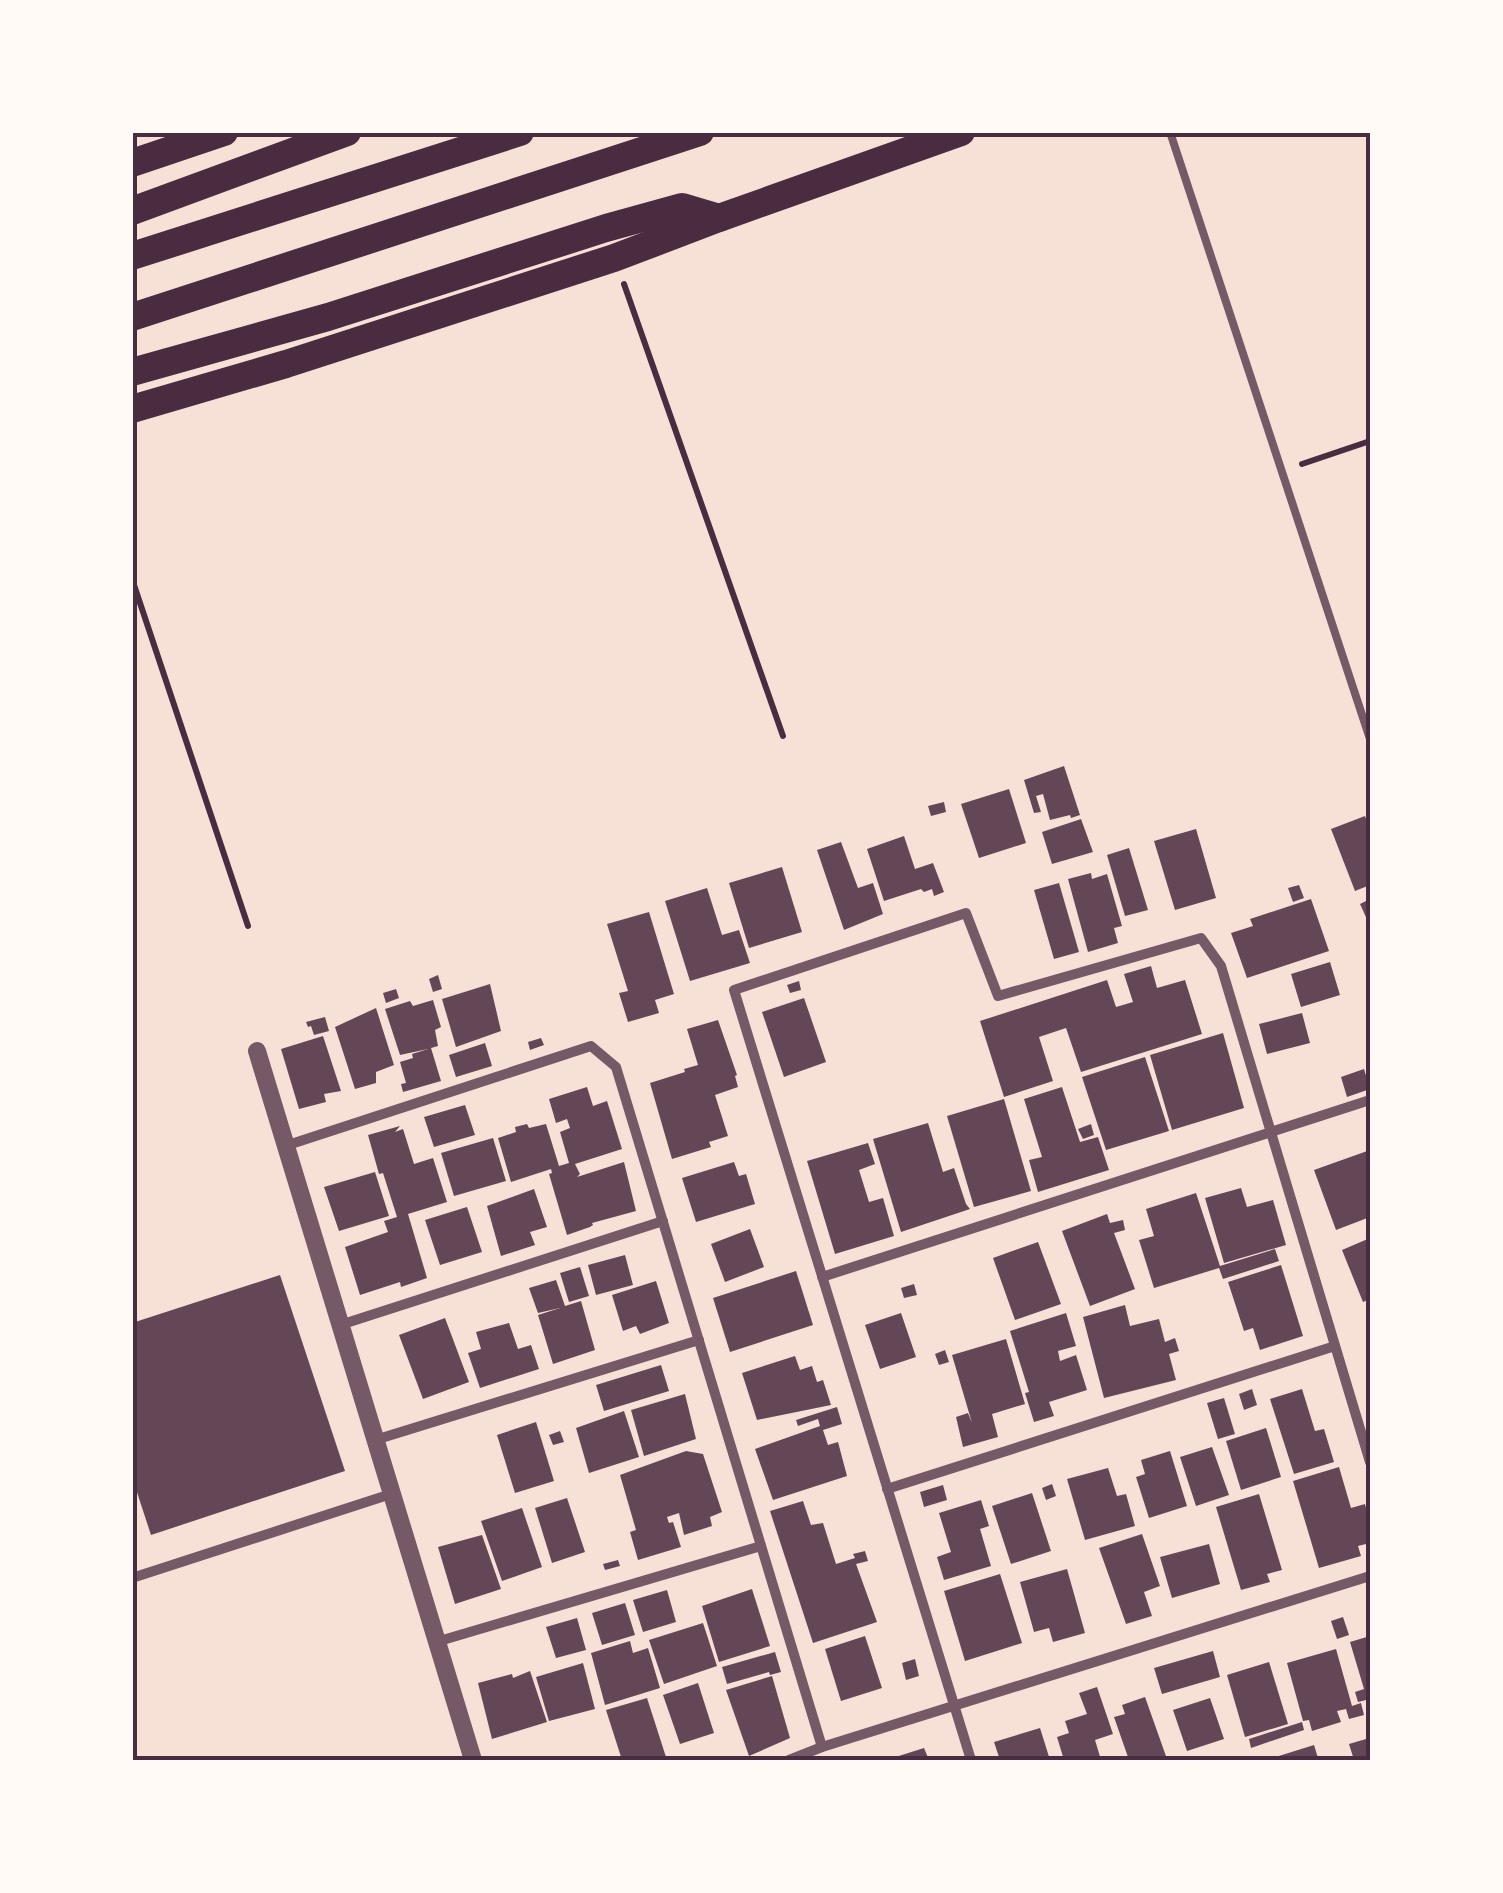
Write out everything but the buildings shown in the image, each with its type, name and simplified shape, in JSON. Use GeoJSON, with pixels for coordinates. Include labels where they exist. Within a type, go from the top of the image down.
{"type":"FeatureCollection","features":[{"type":"Feature","properties":{"kind":"highway"},"geometry":{"type":"LineString","coordinates":[[132,162],[224,132]]}},
{"type":"Feature","properties":{"kind":"highway"},"geometry":{"type":"LineString","coordinates":[[132,212],[347,132]]}},
{"type":"Feature","properties":{"kind":"highway"},"geometry":{"type":"LineString","coordinates":[[132,256],[520,132]]}},
{"type":"Feature","properties":{"kind":"highway"},"geometry":{"type":"LineString","coordinates":[[132,316],[700,132]]}},
{"type":"Feature","properties":{"kind":"highway"},"geometry":{"type":"LineString","coordinates":[[132,409],[286,364],[614,258],[960,132]]}},
{"type":"Feature","properties":{"kind":"highway"},"geometry":{"type":"LineString","coordinates":[[132,372],[328,318],[606,228],[682,208],[719,218]]}},
{"type":"Feature","properties":{"kind":"street"},"geometry":{"type":"LineString","coordinates":[[971,1760],[734,990],[966,914],[998,996],[1200,938],[1221,966],[1370,1462]]}},
{"type":"Feature","properties":{"kind":"street"},"geometry":{"type":"LineString","coordinates":[[285,1146],[591,1046],[616,1067],[822,1747]]}},
{"type":"Feature","properties":{"kind":"street"},"geometry":{"type":"LineString","coordinates":[[257,1052],[473,1760]]}},
{"type":"Feature","properties":{"kind":"street"},"geometry":{"type":"LineString","coordinates":[[822,1278],[1370,1100]]}},
{"type":"Feature","properties":{"kind":"street"},"geometry":{"type":"LineString","coordinates":[[340,1325],[663,1221]]}},
{"type":"Feature","properties":{"kind":"street"},"geometry":{"type":"LineString","coordinates":[[374,1441],[699,1340]]}},
{"type":"Feature","properties":{"kind":"street"},"geometry":{"type":"LineString","coordinates":[[887,1489],[1336,1346]]}},
{"type":"Feature","properties":{"kind":"street"},"geometry":{"type":"LineString","coordinates":[[132,1578],[391,1494]]}},
{"type":"Feature","properties":{"kind":"street"},"geometry":{"type":"LineString","coordinates":[[436,1642],[761,1546]]}},
{"type":"Feature","properties":{"kind":"street"},"geometry":{"type":"LineString","coordinates":[[789,1760],[1370,1576]]}},
{"type":"Feature","properties":{"kind":"lane"},"geometry":{"type":"LineString","coordinates":[[1170,132],[1370,739]]}},
{"type":"Feature","properties":{"kind":"path"},"geometry":{"type":"LineString","coordinates":[[614,258],[784,736]]}},
{"type":"Feature","properties":{"kind":"path"},"geometry":{"type":"LineString","coordinates":[[1282,471],[1370,441]]}},
{"type":"Feature","properties":{"kind":"path"},"geometry":{"type":"LineString","coordinates":[[132,579],[248,926]]}}]}
